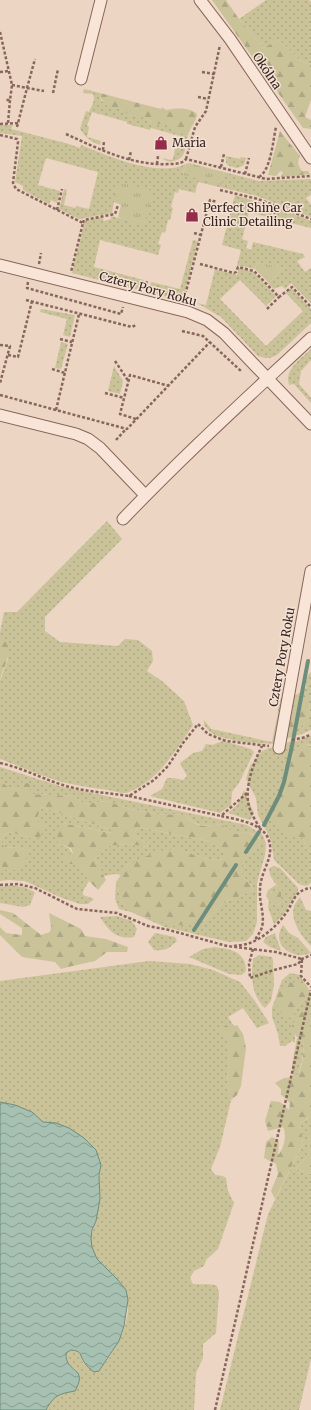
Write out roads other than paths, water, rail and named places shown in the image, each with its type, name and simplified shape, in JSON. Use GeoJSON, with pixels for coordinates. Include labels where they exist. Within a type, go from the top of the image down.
{"type":"FeatureCollection","features":[{"type":"Feature","properties":{"kind":"street"},"geometry":{"type":"LineString","coordinates":[[81,79],[101,0]]}},
{"type":"Feature","properties":{"kind":"street","name":"Okólna"},"geometry":{"type":"LineString","coordinates":[[200,0],[230,39],[310,154]]}},
{"type":"Feature","properties":{"kind":"street","name":"Cztery Pory Roku"},"geometry":{"type":"LineString","coordinates":[[0,265],[188,312],[212,323],[224,333],[311,424]]}},
{"type":"Feature","properties":{"kind":"street"},"geometry":{"type":"LineString","coordinates":[[123,519],[145,496],[311,338]]}},
{"type":"Feature","properties":{"kind":"street"},"geometry":{"type":"LineString","coordinates":[[0,415],[76,434],[88,439],[100,448],[145,496]]}},
{"type":"Feature","properties":{"kind":"street","name":"Cztery Pory Roku"},"geometry":{"type":"LineString","coordinates":[[279,747],[311,571]]}},
{"type":"Feature","properties":{"kind":"water"},"geometry":{"type":"Polygon","coordinates":[[[0,1102],[15,1105],[32,1112],[43,1122],[56,1123],[69,1128],[84,1138],[96,1150],[101,1165],[99,1175],[100,1199],[96,1221],[92,1230],[92,1247],[97,1259],[126,1290],[128,1300],[124,1326],[119,1341],[99,1371],[94,1372],[88,1367],[80,1353],[77,1351],[71,1350],[66,1353],[69,1364],[78,1374],[79,1383],[75,1391],[65,1393],[54,1398],[46,1410],[0,1410],[0,1102]]]}},
{"type":"Feature","properties":{"kind":"waterway"},"geometry":{"type":"LineString","coordinates":[[264,825],[279,796],[284,782],[308,661]]}},
{"type":"Feature","properties":{"kind":"waterway"},"geometry":{"type":"LineString","coordinates":[[246,852],[259,832]]}},
{"type":"Feature","properties":{"kind":"waterway"},"geometry":{"type":"LineString","coordinates":[[194,930],[236,865]]}},
{"type":"Feature","properties":{"kind":"place","name":"Maria"},"geometry":{"type":"Point","coordinates":[161,143]}},
{"type":"Feature","properties":{"kind":"place","name":"Perfect Shine Car Clinic Detailing"},"geometry":{"type":"Point","coordinates":[192,215]}}]}
